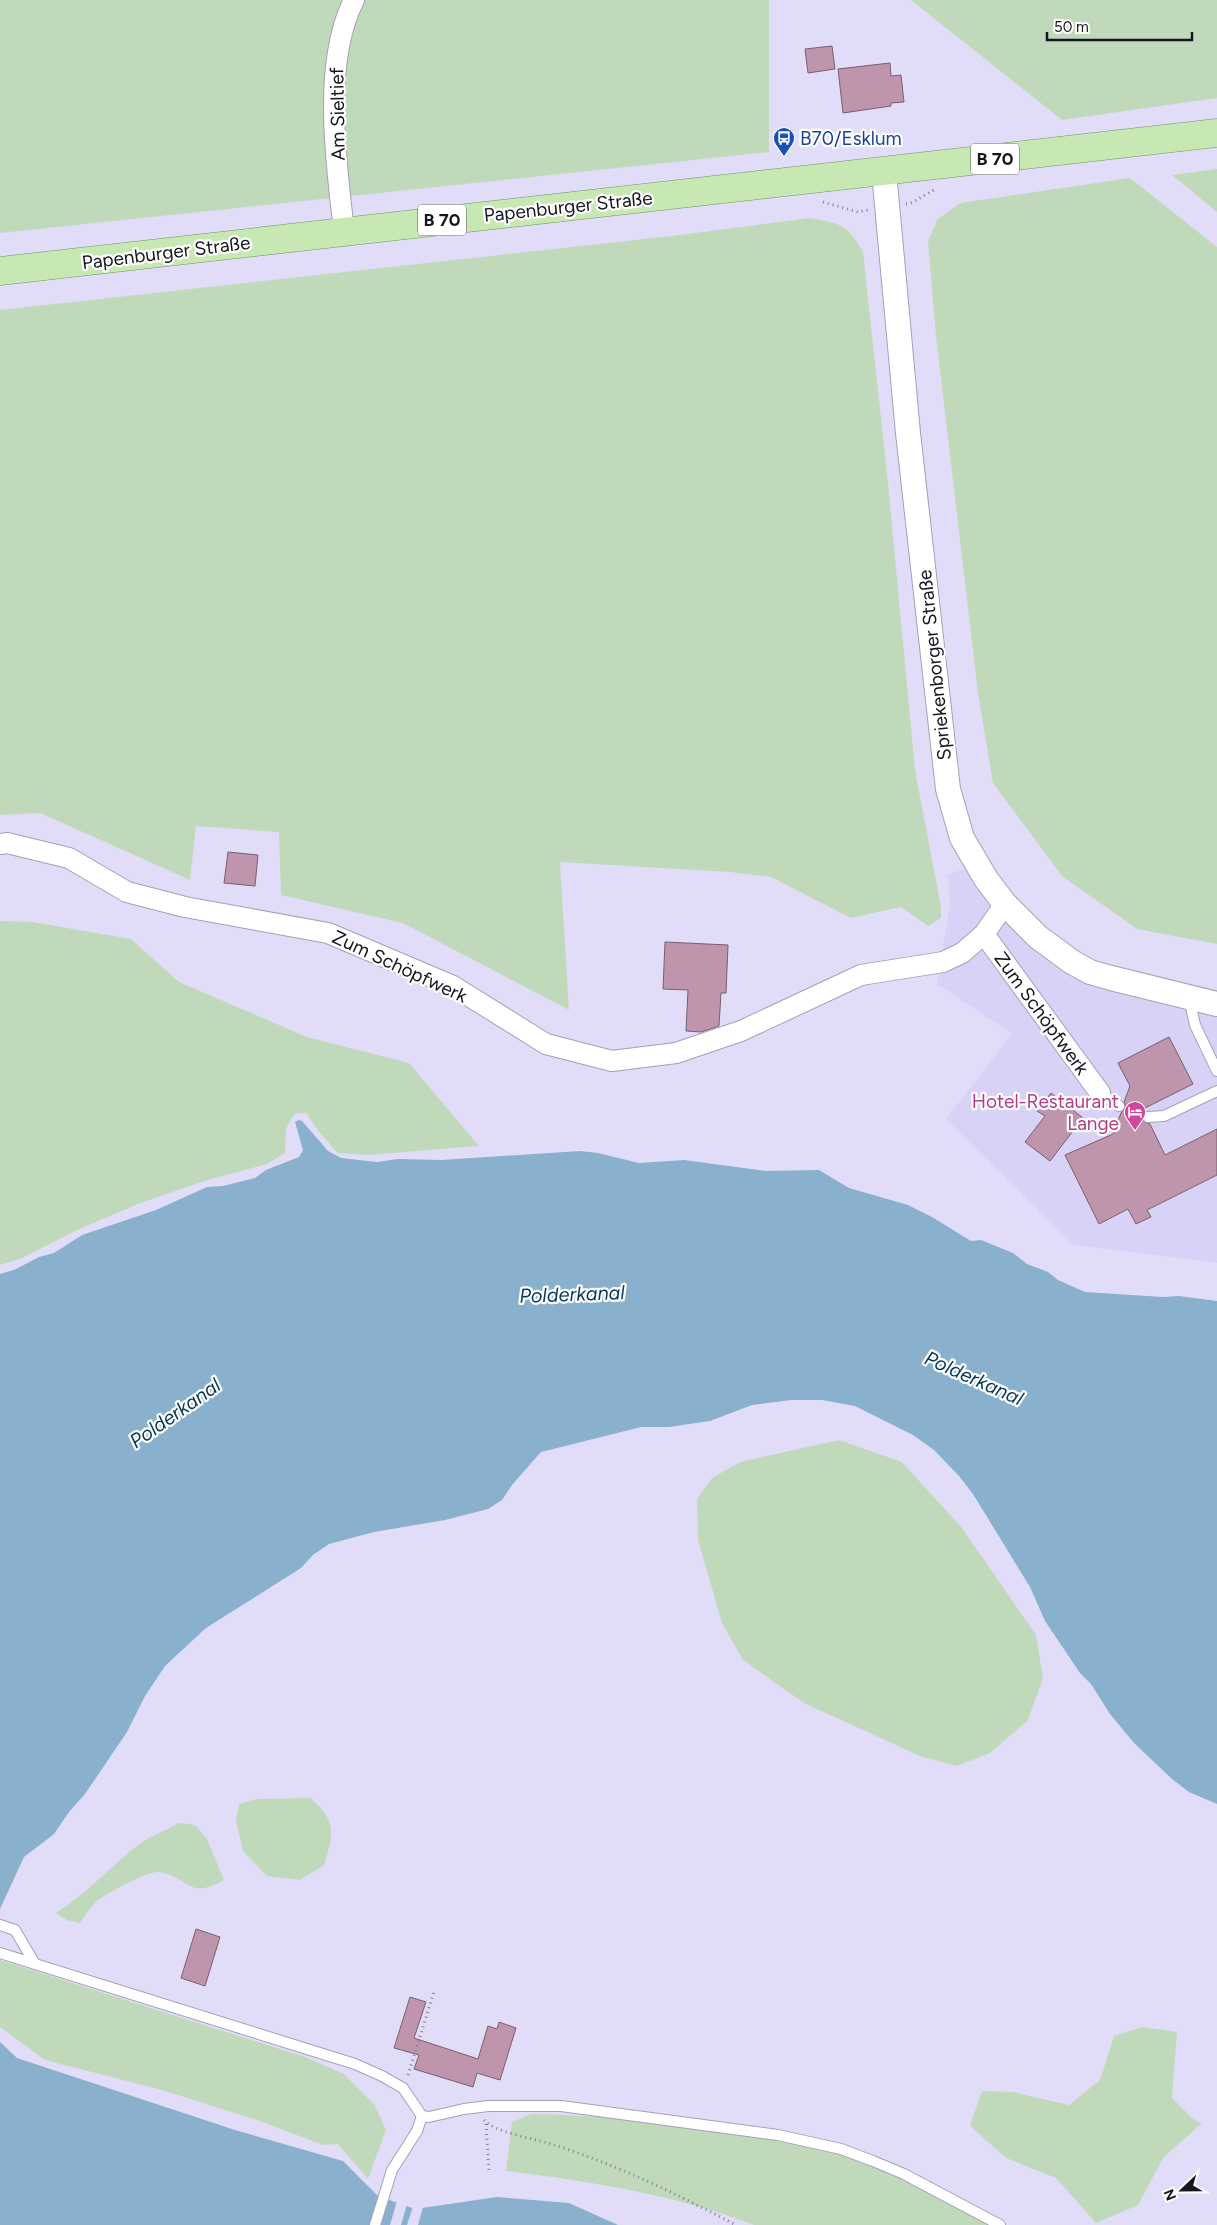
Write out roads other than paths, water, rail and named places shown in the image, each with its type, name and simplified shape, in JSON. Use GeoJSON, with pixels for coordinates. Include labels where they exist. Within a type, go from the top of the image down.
{"type":"FeatureCollection","features":[{"type":"Feature","properties":{"kind":"main road","name":"Papenburger Straße"},"geometry":{"type":"LineString","coordinates":[[0,271],[1217,133]]}},
{"type":"Feature","properties":{"kind":"street","name":"Am Sieltief"},"geometry":{"type":"LineString","coordinates":[[344,232],[338,177],[333,76],[345,18],[354,0]]}},
{"type":"Feature","properties":{"kind":"street","name":"Spriekenborger Straße"},"geometry":{"type":"LineString","coordinates":[[884,172],[908,434],[948,790],[962,838],[986,879],[1004,904],[1038,937],[1072,962],[1111,978],[1217,1004]]}},
{"type":"Feature","properties":{"kind":"street","name":"Zum Schöpfwerk"},"geometry":{"type":"LineString","coordinates":[[0,844],[8,844],[69,858],[126,892],[185,907],[328,933],[452,986],[546,1044],[612,1061],[676,1053],[741,1031],[860,975],[943,962],[962,953],[984,934],[1004,904]]}},
{"type":"Feature","properties":{"kind":"street","name":"Zum Schöpfwerk"},"geometry":{"type":"LineString","coordinates":[[984,934],[1100,1093]]}},
{"type":"Feature","properties":{"kind":"lane"},"geometry":{"type":"LineString","coordinates":[[1188,997],[1195,1025],[1217,1072]]}},
{"type":"Feature","properties":{"kind":"lane"},"geometry":{"type":"LineString","coordinates":[[1148,1117],[1164,1116],[1217,1091]]}},
{"type":"Feature","properties":{"kind":"lane"},"geometry":{"type":"LineString","coordinates":[[1100,1093],[1119,1106]]}},
{"type":"Feature","properties":{"kind":"lane"},"geometry":{"type":"LineString","coordinates":[[4,1926],[15,1930],[35,1964]]}},
{"type":"Feature","properties":{"kind":"lane"},"geometry":{"type":"LineString","coordinates":[[0,1953],[355,2064],[403,2088],[422,2116],[430,2117],[480,2107],[518,2105],[586,2109],[778,2135],[841,2149],[896,2171],[1000,2225]]}},
{"type":"Feature","properties":{"kind":"lane"},"geometry":{"type":"LineString","coordinates":[[375,2225],[398,2159],[417,2131],[422,2116]]}},
{"type":"Feature","properties":{"kind":"water","name":"Polderkanal"},"geometry":{"type":"Polygon","coordinates":[[[302,1121],[328,1151],[341,1158],[377,1162],[398,1159],[441,1160],[580,1151],[598,1153],[639,1163],[684,1160],[766,1171],[819,1170],[849,1188],[908,1205],[971,1241],[981,1240],[1013,1253],[1027,1264],[1048,1272],[1058,1280],[1085,1292],[1163,1297],[1179,1296],[1217,1301],[1217,1804],[1189,1792],[1172,1779],[1134,1743],[1110,1714],[1091,1684],[1080,1673],[1045,1621],[1030,1587],[973,1494],[934,1450],[913,1435],[855,1406],[822,1400],[791,1400],[752,1405],[710,1421],[669,1427],[641,1427],[541,1452],[512,1485],[502,1500],[488,1509],[445,1520],[374,1532],[329,1544],[313,1555],[301,1568],[206,1628],[165,1666],[145,1696],[127,1732],[85,1794],[69,1812],[54,1834],[24,1857],[0,1909],[0,1274],[14,1270],[39,1257],[54,1253],[82,1235],[156,1210],[207,1187],[223,1186],[255,1178],[266,1170],[299,1157],[303,1150],[295,1122],[302,1121]]]}},
{"type":"Feature","properties":{"kind":"water"},"geometry":{"type":"Polygon","coordinates":[[[0,2042],[17,2058],[235,2130],[343,2161],[378,2196],[415,2209],[497,2197],[569,2203],[618,2225],[0,2225],[0,2042]]]}},
{"type":"Feature","properties":{"kind":"place","name":"B70/Esklum"},"geometry":{"type":"Point","coordinates":[784,157]}},
{"type":"Feature","properties":{"kind":"place","name":"Hotel-Restaurant Lange"},"geometry":{"type":"Point","coordinates":[1135,1131]}}]}
